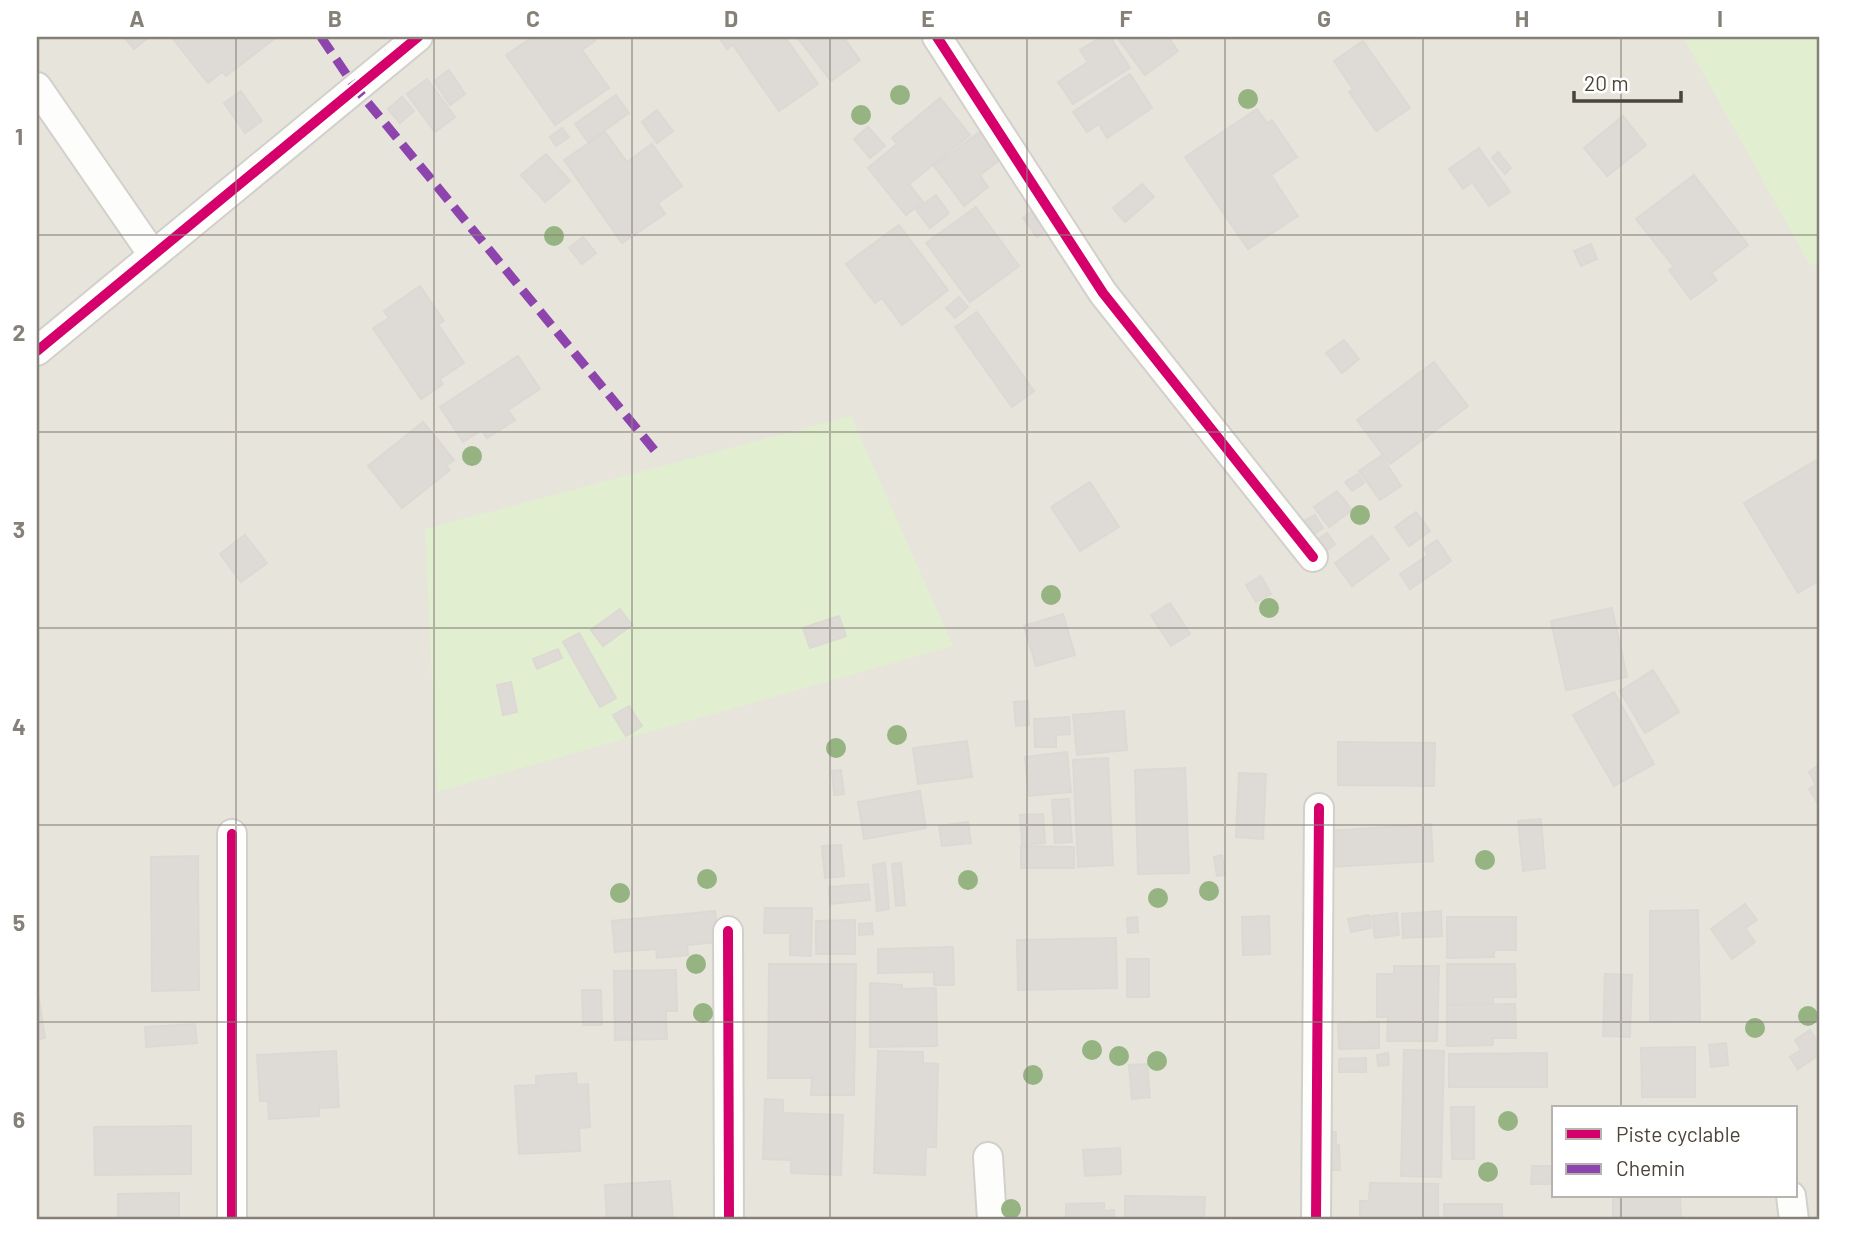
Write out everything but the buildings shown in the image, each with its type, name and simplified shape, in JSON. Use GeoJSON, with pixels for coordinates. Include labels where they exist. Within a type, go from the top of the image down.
{"type":"FeatureCollection","features":[{"type":"Feature","properties":{"kind":"street"},"geometry":{"type":"LineString","coordinates":[[37,351],[418,37]]}},
{"type":"Feature","properties":{"kind":"street"},"geometry":{"type":"LineString","coordinates":[[937,37],[1103,293],[1313,557]]}},
{"type":"Feature","properties":{"kind":"street"},"geometry":{"type":"LineString","coordinates":[[37,87],[153,255]]}},
{"type":"Feature","properties":{"kind":"street"},"geometry":{"type":"LineString","coordinates":[[1316,1220],[1320,808]]}},
{"type":"Feature","properties":{"kind":"street"},"geometry":{"type":"LineString","coordinates":[[232,834],[232,1220]]}},
{"type":"Feature","properties":{"kind":"street"},"geometry":{"type":"LineString","coordinates":[[728,931],[729,1220]]}},
{"type":"Feature","properties":{"kind":"street"},"geometry":{"type":"LineString","coordinates":[[988,1157],[992,1220]]}},
{"type":"Feature","properties":{"kind":"street"},"geometry":{"type":"LineString","coordinates":[[1791,1198],[1794,1220]]}},
{"type":"Feature","properties":{"kind":"shaded area"},"geometry":{"type":"Polygon","coordinates":[[[37,37],[1820,37],[1820,1220],[37,1220],[37,37]]]}},
{"type":"Feature","properties":{"kind":"green space"},"geometry":{"type":"Polygon","coordinates":[[[1683,37],[1820,37],[1820,264],[1810,265],[1683,37]]]}},
{"type":"Feature","properties":{"kind":"green space"},"geometry":{"type":"Polygon","coordinates":[[[851,416],[953,646],[437,792],[425,529],[851,416]]]}},
{"type":"Feature","properties":{"kind":"marked path"},"geometry":{"type":"LineString","coordinates":[[321,37],[355,87],[656,452]]}},
{"type":"Feature","properties":{"kind":"cycle path"},"geometry":{"type":"LineString","coordinates":[[37,351],[418,37]]}},
{"type":"Feature","properties":{"kind":"cycle path"},"geometry":{"type":"LineString","coordinates":[[937,37],[1103,293],[1313,557]]}},
{"type":"Feature","properties":{"kind":"cycle path"},"geometry":{"type":"LineString","coordinates":[[1316,1220],[1319,808]]}},
{"type":"Feature","properties":{"kind":"cycle path"},"geometry":{"type":"LineString","coordinates":[[232,834],[232,1220]]}},
{"type":"Feature","properties":{"kind":"cycle path"},"geometry":{"type":"LineString","coordinates":[[728,931],[729,1220]]}}]}
